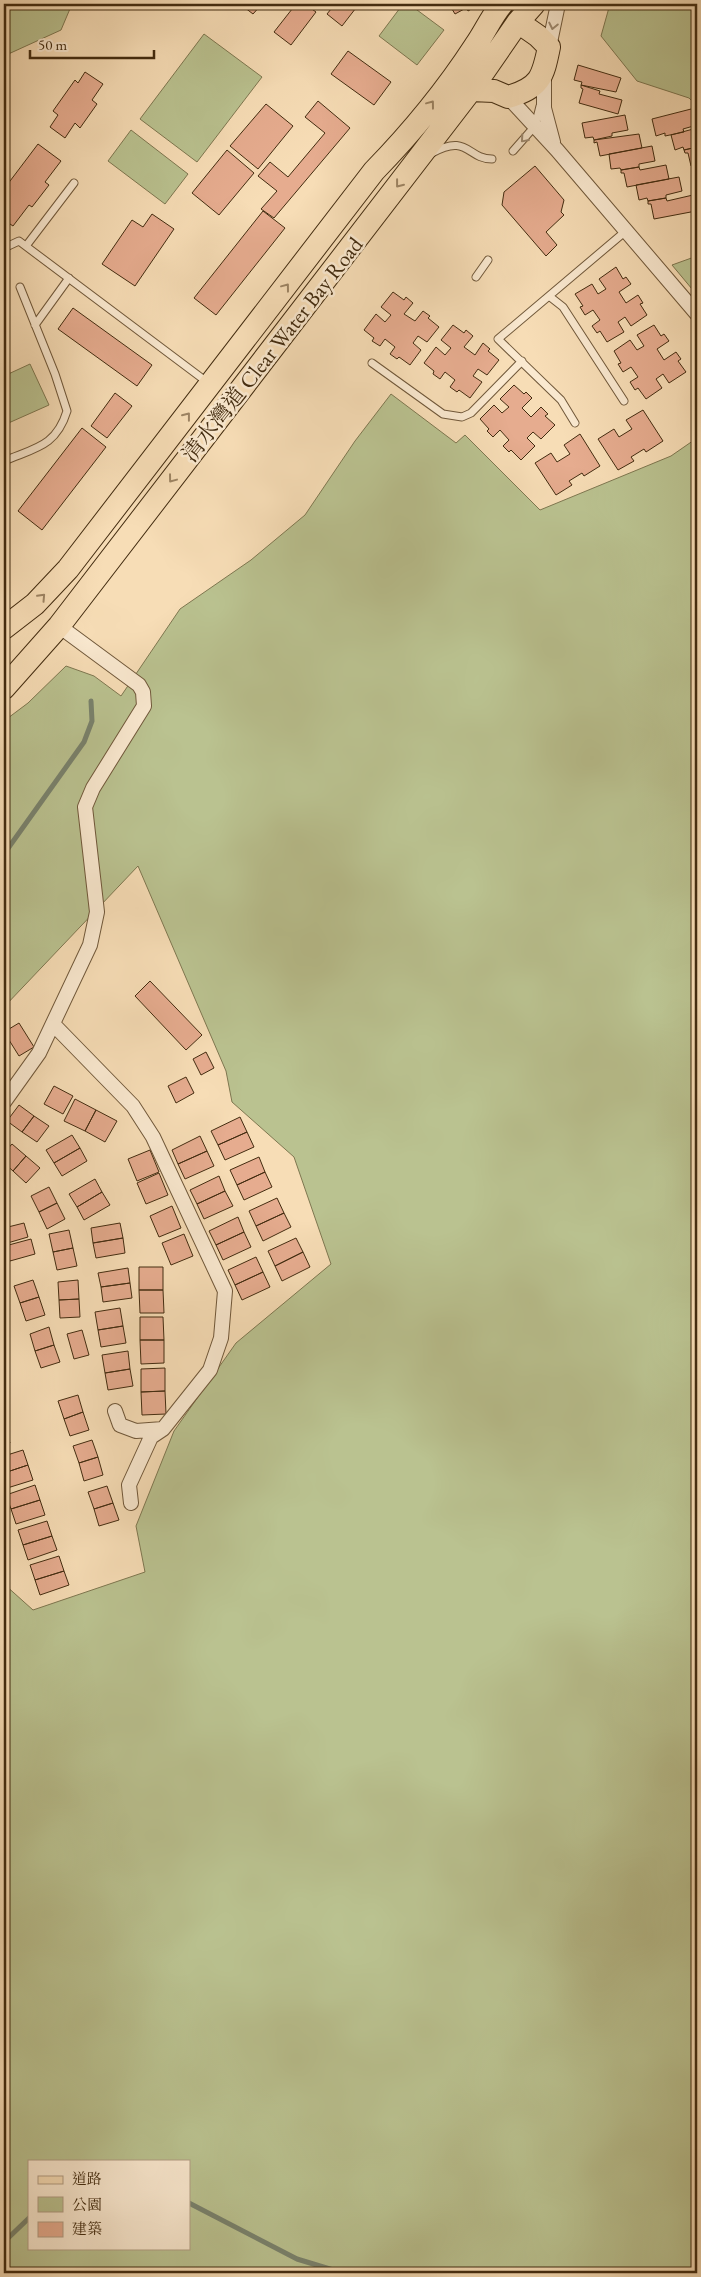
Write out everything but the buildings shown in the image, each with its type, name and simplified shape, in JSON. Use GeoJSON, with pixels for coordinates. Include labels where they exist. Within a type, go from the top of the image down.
{"type":"FeatureCollection","features":[{"type":"Feature","properties":{"kind":"main road","name":"清水灣道 Clear Water Bay Road"},"geometry":{"type":"LineString","coordinates":[[4,628],[35,604],[68,568],[211,385],[374,171],[401,143],[476,45],[487,23],[502,4]]}},
{"type":"Feature","properties":{"kind":"main road","name":"清水灣道 Clear Water Bay Road"},"geometry":{"type":"LineString","coordinates":[[7,683],[60,626],[471,90],[518,22],[534,4]]}},
{"type":"Feature","properties":{"kind":"main road"},"geometry":{"type":"LineString","coordinates":[[471,90],[494,91],[508,97],[529,88],[544,73],[549,47],[538,36],[518,22],[476,45]]}},
{"type":"Feature","properties":{"kind":"street"},"geometry":{"type":"LineString","coordinates":[[549,47],[558,4]]}},
{"type":"Feature","properties":{"kind":"street"},"geometry":{"type":"LineString","coordinates":[[544,73],[543,98],[546,122],[557,150]]}},
{"type":"Feature","properties":{"kind":"street"},"geometry":{"type":"LineString","coordinates":[[508,97],[557,150],[697,314]]}},
{"type":"Feature","properties":{"kind":"street"},"geometry":{"type":"LineString","coordinates":[[4,1102],[39,1053],[54,1025],[90,945],[97,912],[85,807],[88,797],[144,706],[143,692],[139,685],[60,626]]}},
{"type":"Feature","properties":{"kind":"street"},"geometry":{"type":"LineString","coordinates":[[54,1025],[133,1106],[153,1137],[225,1291],[221,1338],[210,1370],[163,1429],[151,1437],[129,1485],[131,1504]]}},
{"type":"Feature","properties":{"kind":"street"},"geometry":{"type":"LineString","coordinates":[[115,1411],[120,1425],[136,1431],[163,1429]]}},
{"type":"Feature","properties":{"kind":"lane"},"geometry":{"type":"LineString","coordinates":[[513,151],[535,126],[543,98]]}},
{"type":"Feature","properties":{"kind":"lane"},"geometry":{"type":"LineString","coordinates":[[414,164],[450,146],[466,148],[482,157],[492,158]]}},
{"type":"Feature","properties":{"kind":"lane"},"geometry":{"type":"LineString","coordinates":[[26,246],[74,183]]}},
{"type":"Feature","properties":{"kind":"lane"},"geometry":{"type":"LineString","coordinates":[[575,423],[561,400],[498,338],[626,230]]}},
{"type":"Feature","properties":{"kind":"lane"},"geometry":{"type":"LineString","coordinates":[[4,248],[18,241],[26,246],[211,385]]}},
{"type":"Feature","properties":{"kind":"lane"},"geometry":{"type":"LineString","coordinates":[[476,277],[488,260]]}},
{"type":"Feature","properties":{"kind":"lane"},"geometry":{"type":"LineString","coordinates":[[35,324],[69,278]]}},
{"type":"Feature","properties":{"kind":"lane"},"geometry":{"type":"LineString","coordinates":[[4,461],[52,439],[58,433],[67,412],[66,404],[20,287]]}},
{"type":"Feature","properties":{"kind":"lane"},"geometry":{"type":"LineString","coordinates":[[548,296],[563,307],[624,401]]}},
{"type":"Feature","properties":{"kind":"lane"},"geometry":{"type":"LineString","coordinates":[[372,363],[443,414],[462,417],[478,407],[522,361]]}},
{"type":"Feature","properties":{"kind":"green space"},"geometry":{"type":"Polygon","coordinates":[[[4,4],[72,4],[61,30],[4,56],[4,4]]]}},
{"type":"Feature","properties":{"kind":"green space"},"geometry":{"type":"Polygon","coordinates":[[[403,4],[409,4],[444,30],[417,65],[379,36],[403,4]]]}},
{"type":"Feature","properties":{"kind":"green space"},"geometry":{"type":"Polygon","coordinates":[[[610,4],[697,4],[697,106],[689,98],[637,81],[601,36],[610,4]]]}},
{"type":"Feature","properties":{"kind":"green space"},"geometry":{"type":"Polygon","coordinates":[[[204,34],[262,77],[197,162],[140,119],[204,34]]]}},
{"type":"Feature","properties":{"kind":"green space"},"geometry":{"type":"Polygon","coordinates":[[[131,130],[188,174],[165,204],[108,161],[131,130]]]}},
{"type":"Feature","properties":{"kind":"green space"},"geometry":{"type":"Polygon","coordinates":[[[697,256],[697,295],[672,265],[697,256]]]}},
{"type":"Feature","properties":{"kind":"green space"},"geometry":{"type":"Polygon","coordinates":[[[30,364],[49,405],[4,425],[4,376],[30,364]]]}},
{"type":"Feature","properties":{"kind":"green space"},"geometry":{"type":"Polygon","coordinates":[[[391,394],[456,443],[465,435],[540,510],[671,456],[697,438],[697,2273],[4,2273],[4,1584],[33,1610],[145,1572],[136,1526],[174,1431],[236,1343],[331,1264],[294,1157],[232,1102],[226,1071],[138,866],[4,1007],[4,721],[28,703],[66,666],[94,676],[121,696],[180,609],[251,560],[305,515],[355,441],[391,394]]]}},
{"type":"Feature","properties":{"kind":"waterway"},"geometry":{"type":"LineString","coordinates":[[4,854],[84,742],[92,721],[91,701]]}},
{"type":"Feature","properties":{"kind":"waterway"},"geometry":{"type":"LineString","coordinates":[[190,2204],[297,2259],[343,2273]]}},
{"type":"Feature","properties":{"kind":"waterway"},"geometry":{"type":"LineString","coordinates":[[4,2242],[28,2219]]}}]}
